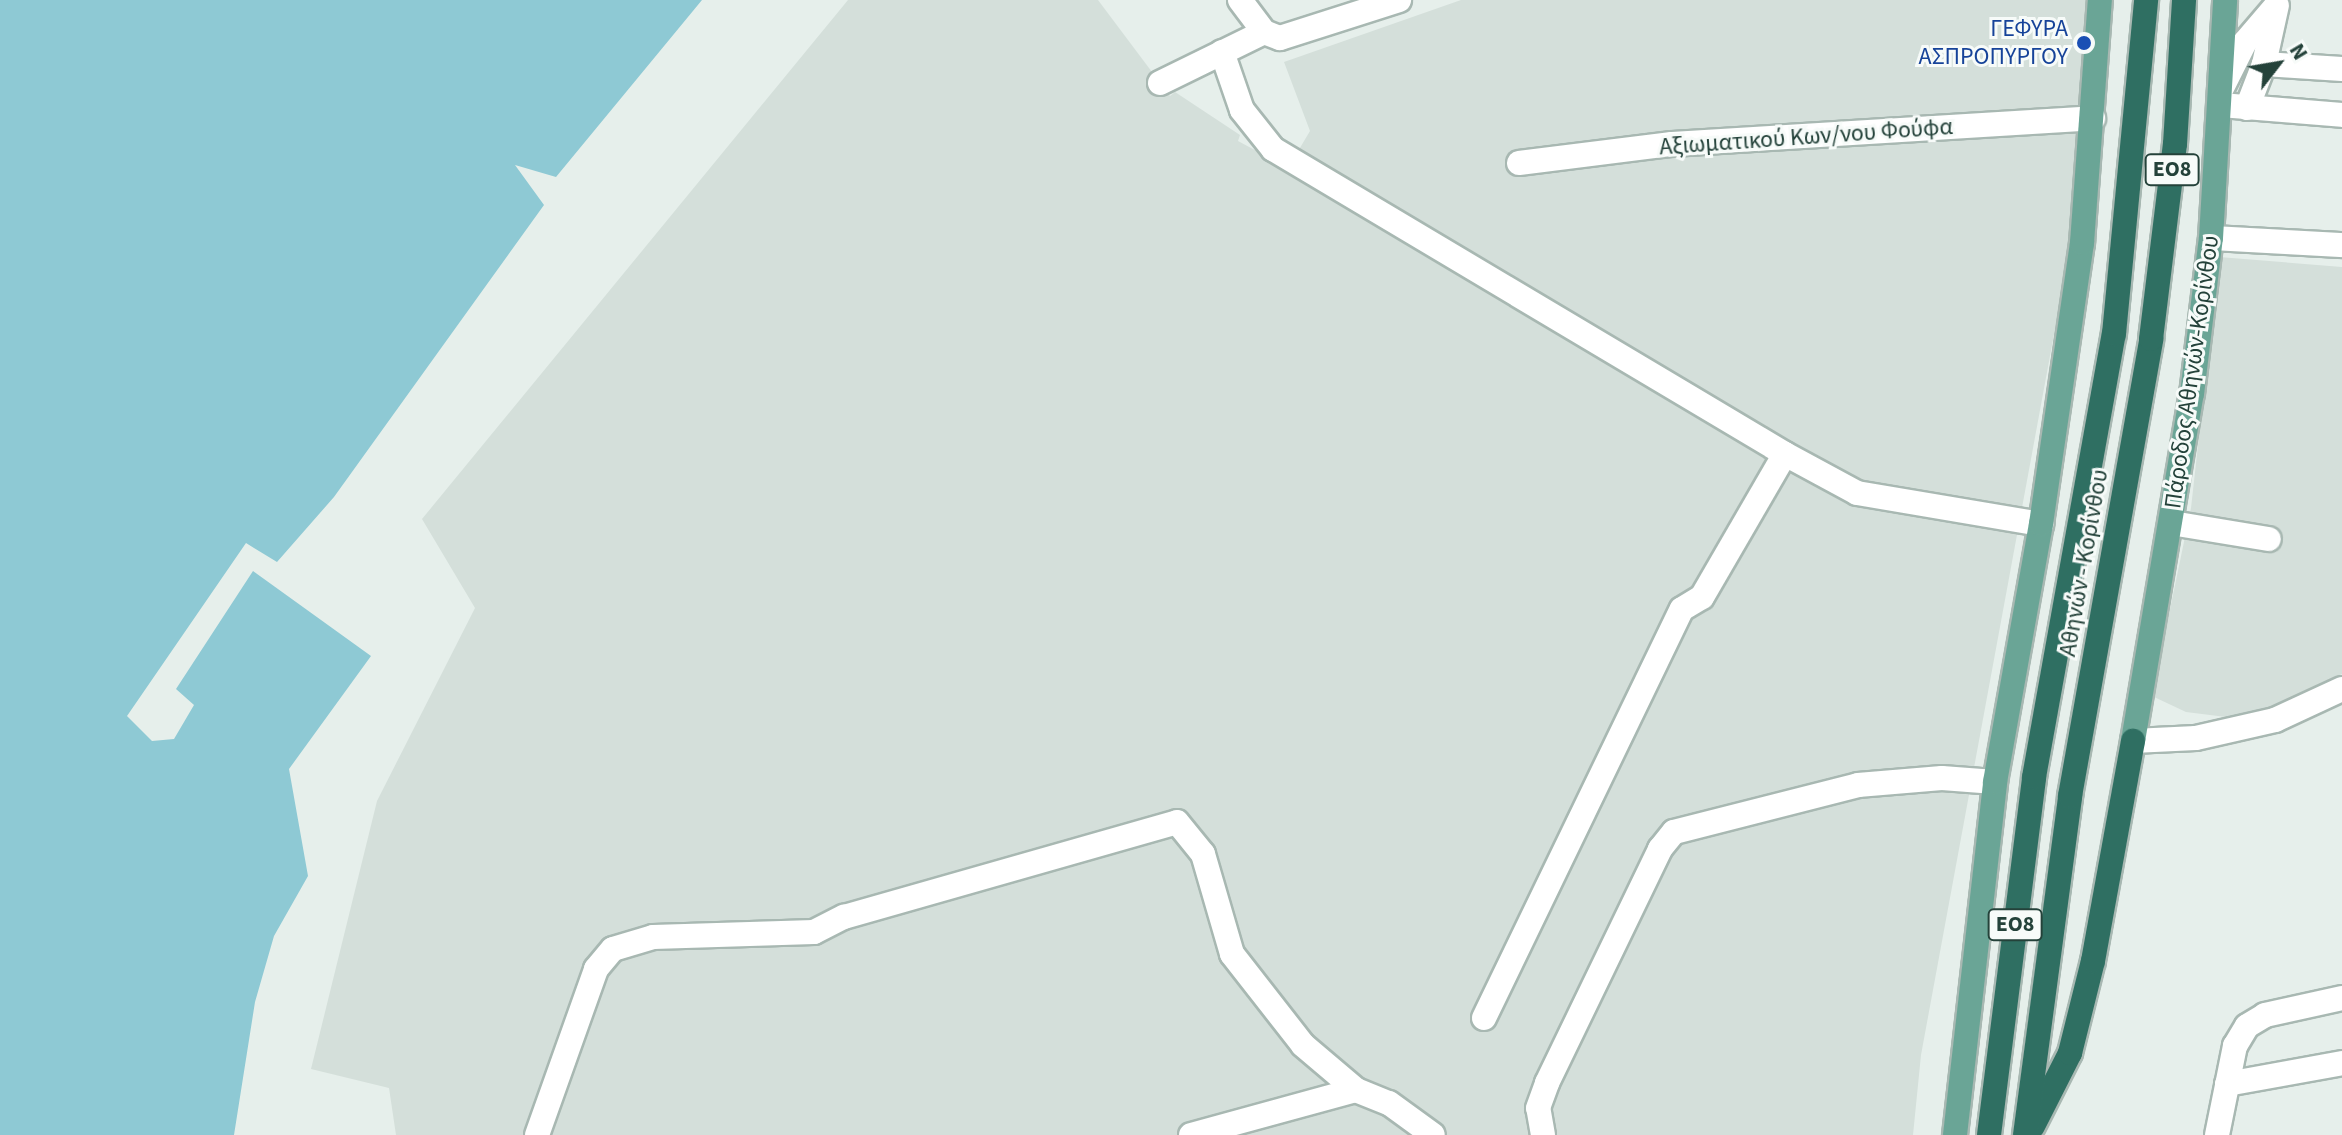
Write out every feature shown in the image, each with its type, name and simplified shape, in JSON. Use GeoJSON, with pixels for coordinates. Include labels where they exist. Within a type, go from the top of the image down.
{"type":"FeatureCollection","features":[{"type":"Feature","properties":{"kind":"highway","name":"Αθηνών - Κορίνθου"},"geometry":{"type":"LineString","coordinates":[[1989,1135],[2034,777],[2114,334],[2146,0]]}},
{"type":"Feature","properties":{"kind":"highway","name":"Αθηνών - Κορίνθου"},"geometry":{"type":"LineString","coordinates":[[2027,1135],[2070,796],[2151,339],[2175,144],[2184,0]]}},
{"type":"Feature","properties":{"kind":"highway"},"geometry":{"type":"LineString","coordinates":[[2027,1135],[2070,1053],[2093,961],[2133,741]]}},
{"type":"Feature","properties":{"kind":"main road"},"geometry":{"type":"LineString","coordinates":[[1955,1135],[1995,782],[2041,524],[2082,243],[2100,0]]}},
{"type":"Feature","properties":{"kind":"main road","name":"Πάροδος Αθηνών-Κορίνθου"},"geometry":{"type":"LineString","coordinates":[[2133,741],[2172,523],[2211,238],[2225,0]]}},
{"type":"Feature","properties":{"kind":"street"},"geometry":{"type":"LineString","coordinates":[[1240,0],[1264,32],[1277,38],[1296,37],[1399,0]]}},
{"type":"Feature","properties":{"kind":"street"},"geometry":{"type":"LineString","coordinates":[[2280,2],[2245,42],[2221,97],[2247,108],[2342,115]]}},
{"type":"Feature","properties":{"kind":"street"},"geometry":{"type":"LineString","coordinates":[[2247,108],[2264,64],[2280,2]]}},
{"type":"Feature","properties":{"kind":"street"},"geometry":{"type":"LineString","coordinates":[[1160,83],[1264,32]]}},
{"type":"Feature","properties":{"kind":"street"},"geometry":{"type":"LineString","coordinates":[[1222,52],[1242,110],[1273,149],[1785,454],[1857,493],[2041,524]]}},
{"type":"Feature","properties":{"kind":"street"},"geometry":{"type":"LineString","coordinates":[[2264,64],[2342,69]]}},
{"type":"Feature","properties":{"kind":"street","name":"Αξιωματικού Κων/νου Φούφα"},"geometry":{"type":"LineString","coordinates":[[1519,163],[1672,144],[2093,118]]}},
{"type":"Feature","properties":{"kind":"street"},"geometry":{"type":"LineString","coordinates":[[2211,238],[2342,245]]}},
{"type":"Feature","properties":{"kind":"street"},"geometry":{"type":"LineString","coordinates":[[1484,1018],[1682,609],[1702,597],[1785,454]]}},
{"type":"Feature","properties":{"kind":"street"},"geometry":{"type":"LineString","coordinates":[[2172,523],[2269,539]]}},
{"type":"Feature","properties":{"kind":"street"},"geometry":{"type":"LineString","coordinates":[[2133,741],[2196,738],[2275,720],[2342,689]]}},
{"type":"Feature","properties":{"kind":"street"},"geometry":{"type":"LineString","coordinates":[[1543,1135],[1538,1108],[1547,1083],[1660,849],[1674,832],[1858,785],[1942,778],[1995,782]]}},
{"type":"Feature","properties":{"kind":"street"},"geometry":{"type":"LineString","coordinates":[[537,1135],[596,969],[613,949],[653,937],[814,932],[844,917],[1177,822],[1203,854],[1232,954],[1303,1045],[1356,1090],[1389,1103],[1433,1135]]}},
{"type":"Feature","properties":{"kind":"street"},"geometry":{"type":"LineString","coordinates":[[2217,1135],[2237,1043],[2253,1021],[2342,998]]}},
{"type":"Feature","properties":{"kind":"street"},"geometry":{"type":"LineString","coordinates":[[2227,1084],[2342,1063]]}},
{"type":"Feature","properties":{"kind":"street"},"geometry":{"type":"LineString","coordinates":[[1191,1135],[1356,1090]]}},
{"type":"Feature","properties":{"kind":"shaded area"},"geometry":{"type":"Polygon","coordinates":[[[848,0],[1098,0],[1170,96],[1175,92],[1240,135],[1238,141],[1288,168],[1310,131],[1284,62],[1461,0],[2086,0],[2069,253],[1921,1055],[1913,1135],[396,1135],[389,1088],[311,1069],[377,801],[475,608],[422,519],[848,0]]]}},
{"type":"Feature","properties":{"kind":"shaded area"},"geometry":{"type":"Polygon","coordinates":[[[2219,257],[2342,267],[2342,674],[2282,704],[2226,717],[2186,712],[2152,696],[2191,508],[2219,257]]]}},
{"type":"Feature","properties":{"kind":"water"},"geometry":{"type":"Polygon","coordinates":[[[0,0],[702,0],[556,177],[515,165],[544,205],[334,497],[277,562],[246,543],[127,716],[152,741],[174,739],[194,705],[176,689],[253,571],[371,656],[289,769],[308,876],[274,936],[255,1002],[234,1135],[0,1135],[0,0]]]}},
{"type":"Feature","properties":{"kind":"place","name":"ΓΕΦΥΡΑ ΑΣΠΡΟΠΥΡΓΟΥ"},"geometry":{"type":"Point","coordinates":[2084,43]}}]}
